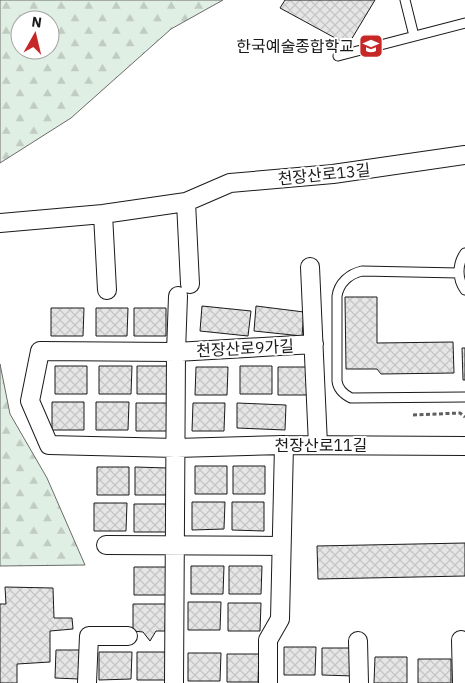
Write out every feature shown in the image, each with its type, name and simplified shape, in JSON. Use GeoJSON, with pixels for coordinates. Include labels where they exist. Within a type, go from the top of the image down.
{"type":"FeatureCollection","features":[{"type":"Feature","properties":{"kind":"street","name":"천장산로13길"},"geometry":{"type":"LineString","coordinates":[[0,222],[103,214],[186,202],[230,183],[333,174],[465,155]]}},
{"type":"Feature","properties":{"kind":"street","name":"천장산로9가길"},"geometry":{"type":"LineString","coordinates":[[174,683],[176,352],[184,290],[186,202]]}},
{"type":"Feature","properties":{"kind":"street"},"geometry":{"type":"LineString","coordinates":[[103,214],[107,290]]}},
{"type":"Feature","properties":{"kind":"street"},"geometry":{"type":"LineString","coordinates":[[310,266],[318,445]]}},
{"type":"Feature","properties":{"kind":"street","name":"천장산로9가길"},"geometry":{"type":"LineString","coordinates":[[176,448],[49,445],[30,401],[40,351],[176,352],[314,344]]}},
{"type":"Feature","properties":{"kind":"street"},"geometry":{"type":"LineString","coordinates":[[268,683],[268,640],[280,619],[284,445]]}},
{"type":"Feature","properties":{"kind":"street","name":"천장산로11길"},"geometry":{"type":"LineString","coordinates":[[176,448],[284,445],[465,446]]}},
{"type":"Feature","properties":{"kind":"street"},"geometry":{"type":"LineString","coordinates":[[106,545],[281,546]]}},
{"type":"Feature","properties":{"kind":"street"},"geometry":{"type":"LineString","coordinates":[[87,683],[89,636],[128,636]]}},
{"type":"Feature","properties":{"kind":"street"},"geometry":{"type":"LineString","coordinates":[[461,640],[462,683]]}},
{"type":"Feature","properties":{"kind":"street"},"geometry":{"type":"LineString","coordinates":[[358,641],[359,683]]}},
{"type":"Feature","properties":{"kind":"lane"},"geometry":{"type":"LineString","coordinates":[[405,0],[414,36]]}},
{"type":"Feature","properties":{"kind":"lane"},"geometry":{"type":"LineString","coordinates":[[338,56],[465,23]]}},
{"type":"Feature","properties":{"kind":"lane"},"geometry":{"type":"LineString","coordinates":[[465,252],[460,262],[459,273],[459,281],[465,290]]}},
{"type":"Feature","properties":{"kind":"lane"},"geometry":{"type":"LineString","coordinates":[[459,273],[362,272],[354,273],[348,278],[338,289],[337,296],[337,381],[338,387],[350,398],[465,397]]}},
{"type":"Feature","properties":{"kind":"path"},"geometry":{"type":"LineString","coordinates":[[413,414],[460,413],[465,417]]}},
{"type":"Feature","properties":{"kind":"green space"},"geometry":{"type":"Polygon","coordinates":[[[0,0],[223,0],[171,29],[71,118],[0,163],[0,0]]]}},
{"type":"Feature","properties":{"kind":"green space"},"geometry":{"type":"Polygon","coordinates":[[[0,364],[10,414],[47,478],[85,565],[0,566],[0,364]]]}},
{"type":"Feature","properties":{"kind":"building"},"geometry":{"type":"Polygon","coordinates":[[[285,0],[375,0],[348,45],[280,8],[285,0]]]}},
{"type":"Feature","properties":{"kind":"building"},"geometry":{"type":"Polygon","coordinates":[[[345,297],[377,297],[377,343],[453,342],[454,373],[381,374],[377,369],[346,369],[345,297]]]}},
{"type":"Feature","properties":{"kind":"building"},"geometry":{"type":"Polygon","coordinates":[[[202,306],[251,311],[248,336],[200,331],[202,306]]]}},
{"type":"Feature","properties":{"kind":"building"},"geometry":{"type":"Polygon","coordinates":[[[256,306],[304,312],[302,336],[254,331],[256,306]]]}},
{"type":"Feature","properties":{"kind":"building"},"geometry":{"type":"Polygon","coordinates":[[[51,308],[84,308],[83,336],[51,336],[51,308]]]}},
{"type":"Feature","properties":{"kind":"building"},"geometry":{"type":"Polygon","coordinates":[[[96,308],[128,308],[127,336],[96,336],[96,308]]]}},
{"type":"Feature","properties":{"kind":"building"},"geometry":{"type":"Polygon","coordinates":[[[134,308],[166,308],[166,336],[134,336],[134,308]]]}},
{"type":"Feature","properties":{"kind":"building"},"geometry":{"type":"Polygon","coordinates":[[[462,348],[465,348],[465,380],[463,380],[462,348]]]}},
{"type":"Feature","properties":{"kind":"building"},"geometry":{"type":"Polygon","coordinates":[[[55,366],[87,366],[87,394],[55,394],[55,366]]]}},
{"type":"Feature","properties":{"kind":"building"},"geometry":{"type":"Polygon","coordinates":[[[99,366],[132,366],[131,394],[99,394],[99,366]]]}},
{"type":"Feature","properties":{"kind":"building"},"geometry":{"type":"Polygon","coordinates":[[[137,366],[170,366],[169,394],[137,394],[137,366]]]}},
{"type":"Feature","properties":{"kind":"building"},"geometry":{"type":"Polygon","coordinates":[[[240,366],[272,366],[272,394],[240,394],[240,366]]]}},
{"type":"Feature","properties":{"kind":"building"},"geometry":{"type":"Polygon","coordinates":[[[196,367],[228,367],[227,395],[195,395],[196,367]]]}},
{"type":"Feature","properties":{"kind":"building"},"geometry":{"type":"Polygon","coordinates":[[[278,367],[311,367],[310,395],[278,395],[278,367]]]}},
{"type":"Feature","properties":{"kind":"building"},"geometry":{"type":"Polygon","coordinates":[[[52,402],[84,402],[84,430],[52,430],[52,402]]]}},
{"type":"Feature","properties":{"kind":"building"},"geometry":{"type":"Polygon","coordinates":[[[96,402],[129,402],[128,430],[96,430],[96,402]]]}},
{"type":"Feature","properties":{"kind":"building"},"geometry":{"type":"Polygon","coordinates":[[[136,403],[169,403],[168,431],[136,431],[136,403]]]}},
{"type":"Feature","properties":{"kind":"building"},"geometry":{"type":"Polygon","coordinates":[[[193,403],[225,403],[224,431],[192,431],[193,403]]]}},
{"type":"Feature","properties":{"kind":"building"},"geometry":{"type":"Polygon","coordinates":[[[237,403],[286,405],[285,430],[237,428],[237,403]]]}},
{"type":"Feature","properties":{"kind":"building"},"geometry":{"type":"Polygon","coordinates":[[[195,466],[227,466],[227,494],[195,494],[195,466]]]}},
{"type":"Feature","properties":{"kind":"building"},"geometry":{"type":"Polygon","coordinates":[[[233,466],[265,466],[265,494],[233,494],[233,466]]]}},
{"type":"Feature","properties":{"kind":"building"},"geometry":{"type":"Polygon","coordinates":[[[97,467],[129,467],[129,495],[97,495],[97,467]]]}},
{"type":"Feature","properties":{"kind":"building"},"geometry":{"type":"Polygon","coordinates":[[[135,467],[168,468],[167,495],[135,495],[135,467]]]}},
{"type":"Feature","properties":{"kind":"building"},"geometry":{"type":"Polygon","coordinates":[[[192,502],[225,502],[224,529],[192,530],[192,502]]]}},
{"type":"Feature","properties":{"kind":"building"},"geometry":{"type":"Polygon","coordinates":[[[232,502],[264,502],[264,531],[232,530],[232,502]]]}},
{"type":"Feature","properties":{"kind":"building"},"geometry":{"type":"Polygon","coordinates":[[[94,503],[127,503],[126,531],[94,531],[94,503]]]}},
{"type":"Feature","properties":{"kind":"building"},"geometry":{"type":"Polygon","coordinates":[[[134,504],[167,504],[166,532],[134,532],[134,504]]]}},
{"type":"Feature","properties":{"kind":"building"},"geometry":{"type":"Polygon","coordinates":[[[465,543],[465,576],[318,579],[317,546],[465,543]]]}},
{"type":"Feature","properties":{"kind":"building"},"geometry":{"type":"Polygon","coordinates":[[[191,566],[224,566],[223,594],[191,594],[191,566]]]}},
{"type":"Feature","properties":{"kind":"building"},"geometry":{"type":"Polygon","coordinates":[[[229,566],[262,566],[261,594],[229,594],[229,566]]]}},
{"type":"Feature","properties":{"kind":"building"},"geometry":{"type":"Polygon","coordinates":[[[134,567],[167,567],[166,595],[134,595],[134,567]]]}},
{"type":"Feature","properties":{"kind":"building"},"geometry":{"type":"Polygon","coordinates":[[[5,587],[53,588],[54,618],[72,618],[73,629],[50,631],[50,662],[17,664],[17,683],[0,683],[0,604],[6,604],[5,587]]]}},
{"type":"Feature","properties":{"kind":"building"},"geometry":{"type":"Polygon","coordinates":[[[188,602],[221,602],[220,630],[188,630],[188,602]]]}},
{"type":"Feature","properties":{"kind":"building"},"geometry":{"type":"Polygon","coordinates":[[[228,603],[261,603],[260,631],[228,631],[228,603]]]}},
{"type":"Feature","properties":{"kind":"building"},"geometry":{"type":"Polygon","coordinates":[[[133,604],[166,604],[165,631],[156,631],[150,641],[143,632],[133,631],[133,604]]]}},
{"type":"Feature","properties":{"kind":"building"},"geometry":{"type":"Polygon","coordinates":[[[284,647],[316,647],[315,675],[284,675],[284,647]]]}},
{"type":"Feature","properties":{"kind":"building"},"geometry":{"type":"Polygon","coordinates":[[[322,648],[354,648],[354,676],[322,675],[322,648]]]}},
{"type":"Feature","properties":{"kind":"building"},"geometry":{"type":"Polygon","coordinates":[[[56,650],[80,650],[79,679],[55,678],[56,650]]]}},
{"type":"Feature","properties":{"kind":"building"},"geometry":{"type":"Polygon","coordinates":[[[99,652],[132,652],[131,679],[99,680],[99,652]]]}},
{"type":"Feature","properties":{"kind":"building"},"geometry":{"type":"Polygon","coordinates":[[[137,652],[170,652],[169,680],[137,680],[137,652]]]}},
{"type":"Feature","properties":{"kind":"building"},"geometry":{"type":"Polygon","coordinates":[[[188,653],[221,653],[220,681],[188,681],[188,653]]]}},
{"type":"Feature","properties":{"kind":"building"},"geometry":{"type":"Polygon","coordinates":[[[227,654],[259,654],[258,682],[227,682],[227,654]]]}},
{"type":"Feature","properties":{"kind":"building"},"geometry":{"type":"Polygon","coordinates":[[[375,657],[407,657],[407,683],[374,683],[375,657]]]}},
{"type":"Feature","properties":{"kind":"building"},"geometry":{"type":"Polygon","coordinates":[[[418,659],[451,659],[451,683],[418,683],[418,659]]]}},
{"type":"Feature","properties":{"kind":"place","name":"한국예술종합학교"},"geometry":{"type":"Point","coordinates":[371,46]}}]}
